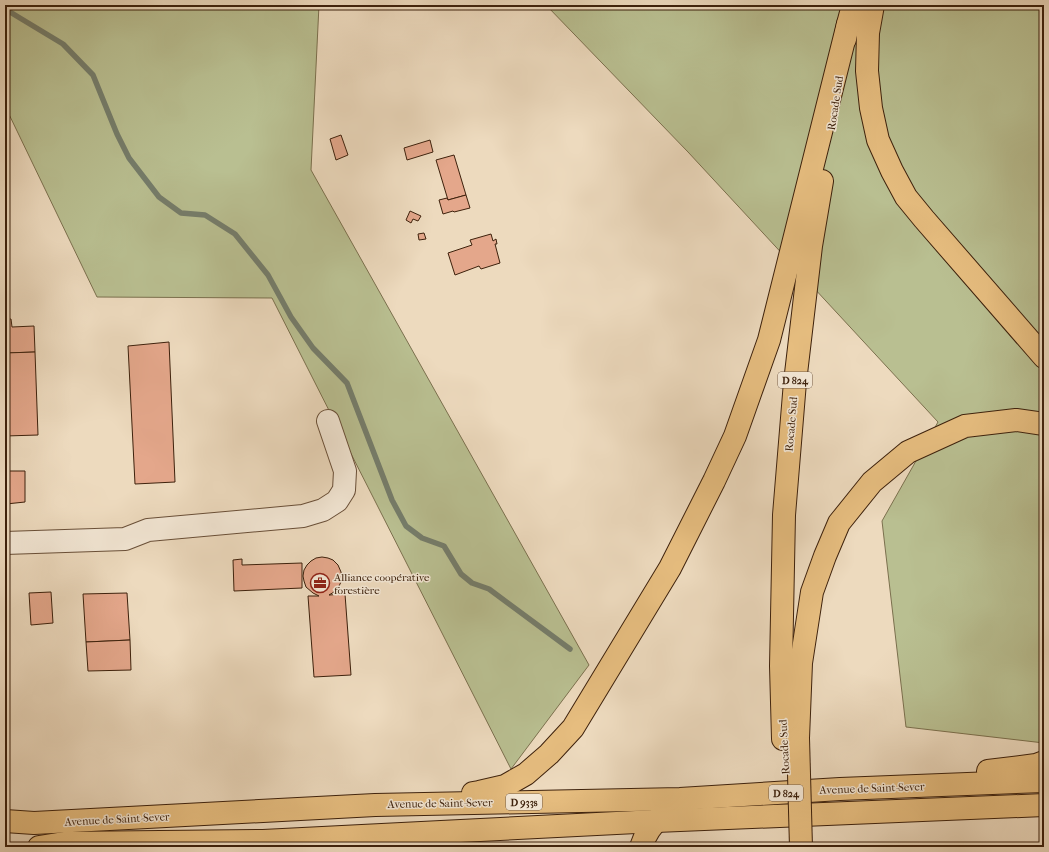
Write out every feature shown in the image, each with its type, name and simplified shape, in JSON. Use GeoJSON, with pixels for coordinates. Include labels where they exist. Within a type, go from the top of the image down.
{"type":"FeatureCollection","features":[{"type":"Feature","properties":{"kind":"main road"},"geometry":{"type":"LineString","coordinates":[[873,5],[868,33],[867,71],[871,108],[878,140],[892,172],[906,197],[924,219],[1044,357]]}},
{"type":"Feature","properties":{"kind":"main road"},"geometry":{"type":"LineString","coordinates":[[375,805],[479,792],[505,786],[526,774],[549,754],[573,728],[658,588],[670,568],[708,494],[735,436],[769,340],[850,14]]}},
{"type":"Feature","properties":{"kind":"main road","name":"Rocade Sud"},"geometry":{"type":"LineString","coordinates":[[789,847],[790,739],[781,666],[784,515],[795,382],[811,246],[850,14]]}},
{"type":"Feature","properties":{"kind":"main road"},"geometry":{"type":"LineString","coordinates":[[801,847],[790,739],[812,592],[839,523],[872,482],[908,452],[964,426],[1016,420],[1044,424]]}},
{"type":"Feature","properties":{"kind":"main road"},"geometry":{"type":"LineString","coordinates":[[840,789],[1044,762]]}},
{"type":"Feature","properties":{"kind":"main road","name":"Avenue de Saint-Sever"},"geometry":{"type":"LineString","coordinates":[[5,821],[34,823],[375,805],[680,799],[840,789],[1044,781]]}},
{"type":"Feature","properties":{"kind":"main road"},"geometry":{"type":"LineString","coordinates":[[641,847],[648,831],[656,821],[680,799]]}},
{"type":"Feature","properties":{"kind":"main road","name":"Avenue de Saint-Sever"},"geometry":{"type":"LineString","coordinates":[[39,847],[64,843],[263,841],[656,821],[1044,805]]}},
{"type":"Feature","properties":{"kind":"main road"},"geometry":{"type":"LineString","coordinates":[[263,841],[338,847]]}},
{"type":"Feature","properties":{"kind":"street"},"geometry":{"type":"LineString","coordinates":[[5,543],[125,539],[148,530],[303,516],[323,510],[337,500],[344,490],[345,471],[328,421]]}},
{"type":"Feature","properties":{"kind":"green space"},"geometry":{"type":"Polygon","coordinates":[[[5,5],[319,5],[311,170],[589,665],[511,769],[272,298],[97,297],[5,106],[5,5]]]}},
{"type":"Feature","properties":{"kind":"green space"},"geometry":{"type":"Polygon","coordinates":[[[546,5],[1044,5],[1044,743],[906,727],[882,521],[938,422],[688,152],[546,5]]]}},
{"type":"Feature","properties":{"kind":"building"},"geometry":{"type":"Polygon","coordinates":[[[341,135],[348,155],[336,160],[330,139],[341,135]]]}},
{"type":"Feature","properties":{"kind":"building"},"geometry":{"type":"Polygon","coordinates":[[[430,140],[433,152],[407,160],[404,148],[430,140]]]}},
{"type":"Feature","properties":{"kind":"building"},"geometry":{"type":"Polygon","coordinates":[[[454,155],[466,195],[448,200],[436,160],[454,155]]]}},
{"type":"Feature","properties":{"kind":"building"},"geometry":{"type":"Polygon","coordinates":[[[466,195],[470,208],[443,214],[439,200],[447,198],[448,200],[466,195]]]}},
{"type":"Feature","properties":{"kind":"building"},"geometry":{"type":"Polygon","coordinates":[[[410,211],[421,216],[418,221],[413,219],[411,223],[406,220],[410,211]]]}},
{"type":"Feature","properties":{"kind":"building"},"geometry":{"type":"Polygon","coordinates":[[[424,233],[426,239],[419,240],[418,234],[424,233]]]}},
{"type":"Feature","properties":{"kind":"building"},"geometry":{"type":"Polygon","coordinates":[[[491,234],[493,241],[496,239],[497,244],[495,244],[500,263],[481,269],[479,266],[455,275],[448,253],[472,245],[470,240],[491,234]]]}},
{"type":"Feature","properties":{"kind":"building"},"geometry":{"type":"Polygon","coordinates":[[[5,319],[11,319],[12,327],[34,326],[35,352],[5,353],[5,319]]]}},
{"type":"Feature","properties":{"kind":"building"},"geometry":{"type":"Polygon","coordinates":[[[169,342],[175,482],[135,484],[128,346],[169,342]]]}},
{"type":"Feature","properties":{"kind":"building"},"geometry":{"type":"Polygon","coordinates":[[[35,352],[38,435],[5,436],[5,353],[35,352]]]}},
{"type":"Feature","properties":{"kind":"building"},"geometry":{"type":"Polygon","coordinates":[[[5,471],[25,471],[25,502],[6,504],[5,471]]]}},
{"type":"Feature","properties":{"kind":"building"},"geometry":{"type":"Polygon","coordinates":[[[322,557],[333,560],[338,565],[341,572],[342,580],[339,586],[329,595],[345,594],[351,675],[314,677],[308,596],[319,596],[306,587],[303,576],[304,570],[311,561],[322,557]]]}},
{"type":"Feature","properties":{"kind":"building"},"geometry":{"type":"Polygon","coordinates":[[[242,559],[242,565],[302,563],[302,588],[234,591],[233,560],[242,559]]]}},
{"type":"Feature","properties":{"kind":"building"},"geometry":{"type":"Polygon","coordinates":[[[51,592],[53,623],[31,625],[29,593],[51,592]]]}},
{"type":"Feature","properties":{"kind":"building"},"geometry":{"type":"Polygon","coordinates":[[[127,593],[130,640],[86,642],[83,594],[127,593]]]}},
{"type":"Feature","properties":{"kind":"building"},"geometry":{"type":"Polygon","coordinates":[[[130,640],[131,670],[88,671],[86,642],[130,640]]]}},
{"type":"Feature","properties":{"kind":"waterway"},"geometry":{"type":"LineString","coordinates":[[5,9],[63,44],[93,75],[117,134],[129,158],[159,197],[181,213],[205,215],[235,234],[268,275],[291,317],[313,348],[347,383],[392,500],[406,526],[422,538],[444,546],[461,574],[472,583],[489,589],[570,649]]}},
{"type":"Feature","properties":{"kind":"place","name":"Alliance coopérative forestière"},"geometry":{"type":"Point","coordinates":[320,583]}}]}
